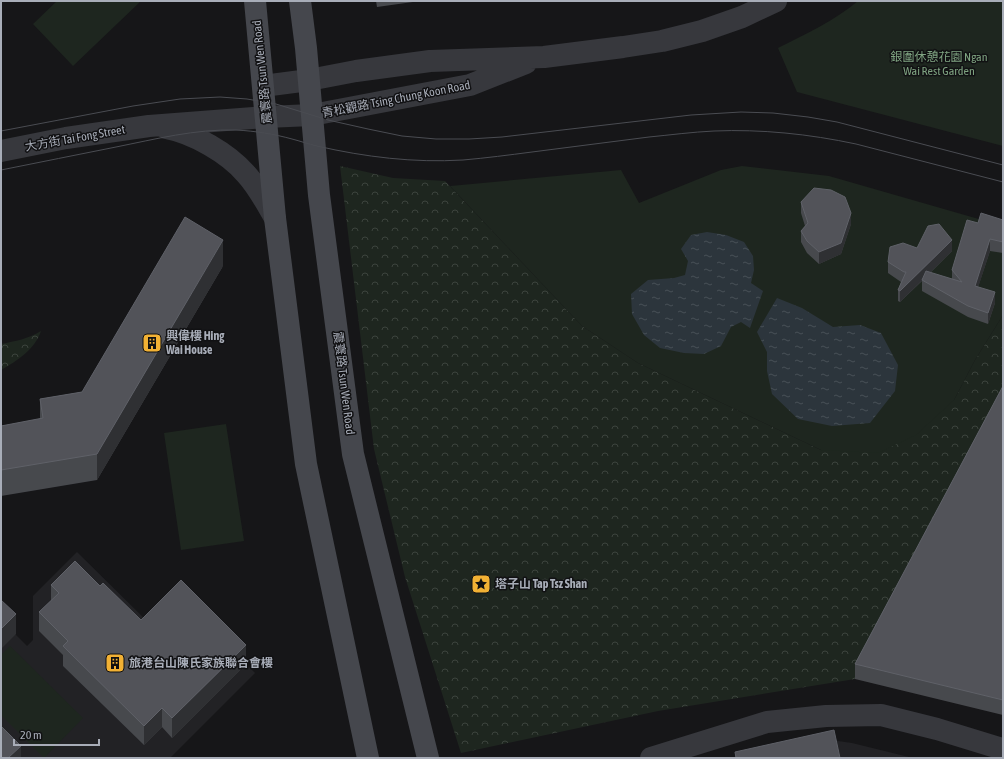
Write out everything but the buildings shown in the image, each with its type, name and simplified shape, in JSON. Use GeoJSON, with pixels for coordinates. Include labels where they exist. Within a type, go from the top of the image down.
{"type":"FeatureCollection","features":[{"type":"Feature","properties":{"kind":"main road","name":"震寰路 Tsun Wen Road"},"geometry":{"type":"LineString","coordinates":[[255,1],[275,218],[306,464],[368,758]]}},
{"type":"Feature","properties":{"kind":"main road","name":"震寰路 Tsun Wen Road"},"geometry":{"type":"LineString","coordinates":[[300,1],[309,80],[319,195],[353,454],[428,758]]}},
{"type":"Feature","properties":{"kind":"street","name":"青松觀路 Tsing Chung Koon Road"},"geometry":{"type":"LineString","coordinates":[[263,86],[430,61],[544,57],[623,47],[702,31],[742,17],[776,1]]}},
{"type":"Feature","properties":{"kind":"street","name":"青松觀路 Tsing Chung Koon Road"},"geometry":{"type":"LineString","coordinates":[[266,117],[312,115],[470,85],[544,57]]}},
{"type":"Feature","properties":{"kind":"street","name":"大方街 Tai Fong Street"},"geometry":{"type":"LineString","coordinates":[[1,150],[66,138],[149,126],[266,117]]}},
{"type":"Feature","properties":{"kind":"street","name":"大方街 Tai Fong Street"},"geometry":{"type":"LineString","coordinates":[[149,126],[168,128],[184,133],[215,149],[232,161],[257,187],[275,218]]}},
{"type":"Feature","properties":{"kind":"street"},"geometry":{"type":"LineString","coordinates":[[651,758],[767,722],[826,716],[881,716],[937,729],[1003,750]]}},
{"type":"Feature","properties":{"kind":"shaded area"},"geometry":{"type":"Polygon","coordinates":[[[77,552],[153,627],[181,599],[255,673],[170,758],[1,758],[1,620],[27,646],[33,640],[33,596],[77,552]]]}},
{"type":"Feature","properties":{"kind":"shaded area"},"geometry":{"type":"Polygon","coordinates":[[[831,740],[852,743],[913,758],[744,758],[831,740]]]}},
{"type":"Feature","properties":{"kind":"green space"},"geometry":{"type":"Polygon","coordinates":[[[57,1],[141,1],[73,66],[33,24],[57,1]]]}},
{"type":"Feature","properties":{"kind":"green space","name":"銀圍休憩花園 Ngan Wai Rest Garden"},"geometry":{"type":"Polygon","coordinates":[[[858,1],[1003,1],[1003,146],[797,92],[778,48],[830,21],[858,1]]]}},
{"type":"Feature","properties":{"kind":"green space"},"geometry":{"type":"Polygon","coordinates":[[[340,166],[393,178],[445,181],[582,326],[638,363],[821,450],[954,400],[975,360],[1003,315],[1003,401],[855,679],[658,711],[461,753],[405,577],[374,449],[340,166]]]}},
{"type":"Feature","properties":{"kind":"green space"},"geometry":{"type":"Polygon","coordinates":[[[742,166],[829,176],[1003,226],[1003,315],[975,360],[954,400],[916,435],[878,453],[821,450],[638,363],[582,326],[450,186],[621,170],[639,203],[721,170],[742,166]]]}},
{"type":"Feature","properties":{"kind":"green space"},"geometry":{"type":"Polygon","coordinates":[[[41,331],[30,349],[25,354],[1,370],[1,344],[27,338],[41,331]]]}},
{"type":"Feature","properties":{"kind":"green space"},"geometry":{"type":"Polygon","coordinates":[[[226,424],[244,541],[181,550],[164,433],[226,424]]]}},
{"type":"Feature","properties":{"kind":"green space"},"geometry":{"type":"Polygon","coordinates":[[[10,646],[83,718],[44,758],[1,715],[1,655],[10,646]]]}},
{"type":"Feature","properties":{"kind":"water"},"geometry":{"type":"Polygon","coordinates":[[[707,232],[726,235],[744,242],[753,256],[754,270],[751,283],[763,291],[750,328],[741,322],[731,327],[721,346],[704,354],[684,353],[660,348],[644,335],[632,314],[631,294],[648,280],[674,278],[685,275],[688,261],[681,249],[691,235],[707,232]]]}},
{"type":"Feature","properties":{"kind":"water"},"geometry":{"type":"Polygon","coordinates":[[[777,298],[802,308],[833,327],[860,325],[881,333],[898,365],[895,391],[870,423],[832,426],[798,419],[772,394],[767,371],[767,352],[757,332],[777,298]]]}},
{"type":"Feature","properties":{"kind":"tram line"},"geometry":{"type":"LineString","coordinates":[[1,131],[133,106],[180,99],[220,97],[247,99],[276,104],[328,120],[368,129],[402,136],[436,139],[502,137],[691,115],[741,112],[773,113],[837,122],[1003,165]]}},
{"type":"Feature","properties":{"kind":"tram line"},"geometry":{"type":"LineString","coordinates":[[1,170],[176,135],[221,130],[243,130],[264,133],[353,153],[426,161],[463,160],[689,133],[749,131],[821,137],[856,144],[1003,182]]}},
{"type":"Feature","properties":{"kind":"place","name":"興偉樓 Hing Wai House"},"geometry":{"type":"Point","coordinates":[152,343]}},
{"type":"Feature","properties":{"kind":"place","name":"塔子山 Tap Tsz Shan"},"geometry":{"type":"Point","coordinates":[481,584]}},
{"type":"Feature","properties":{"kind":"place","name":"旅港台山陳氏家族聯合會樓"},"geometry":{"type":"Point","coordinates":[115,663]}}]}
